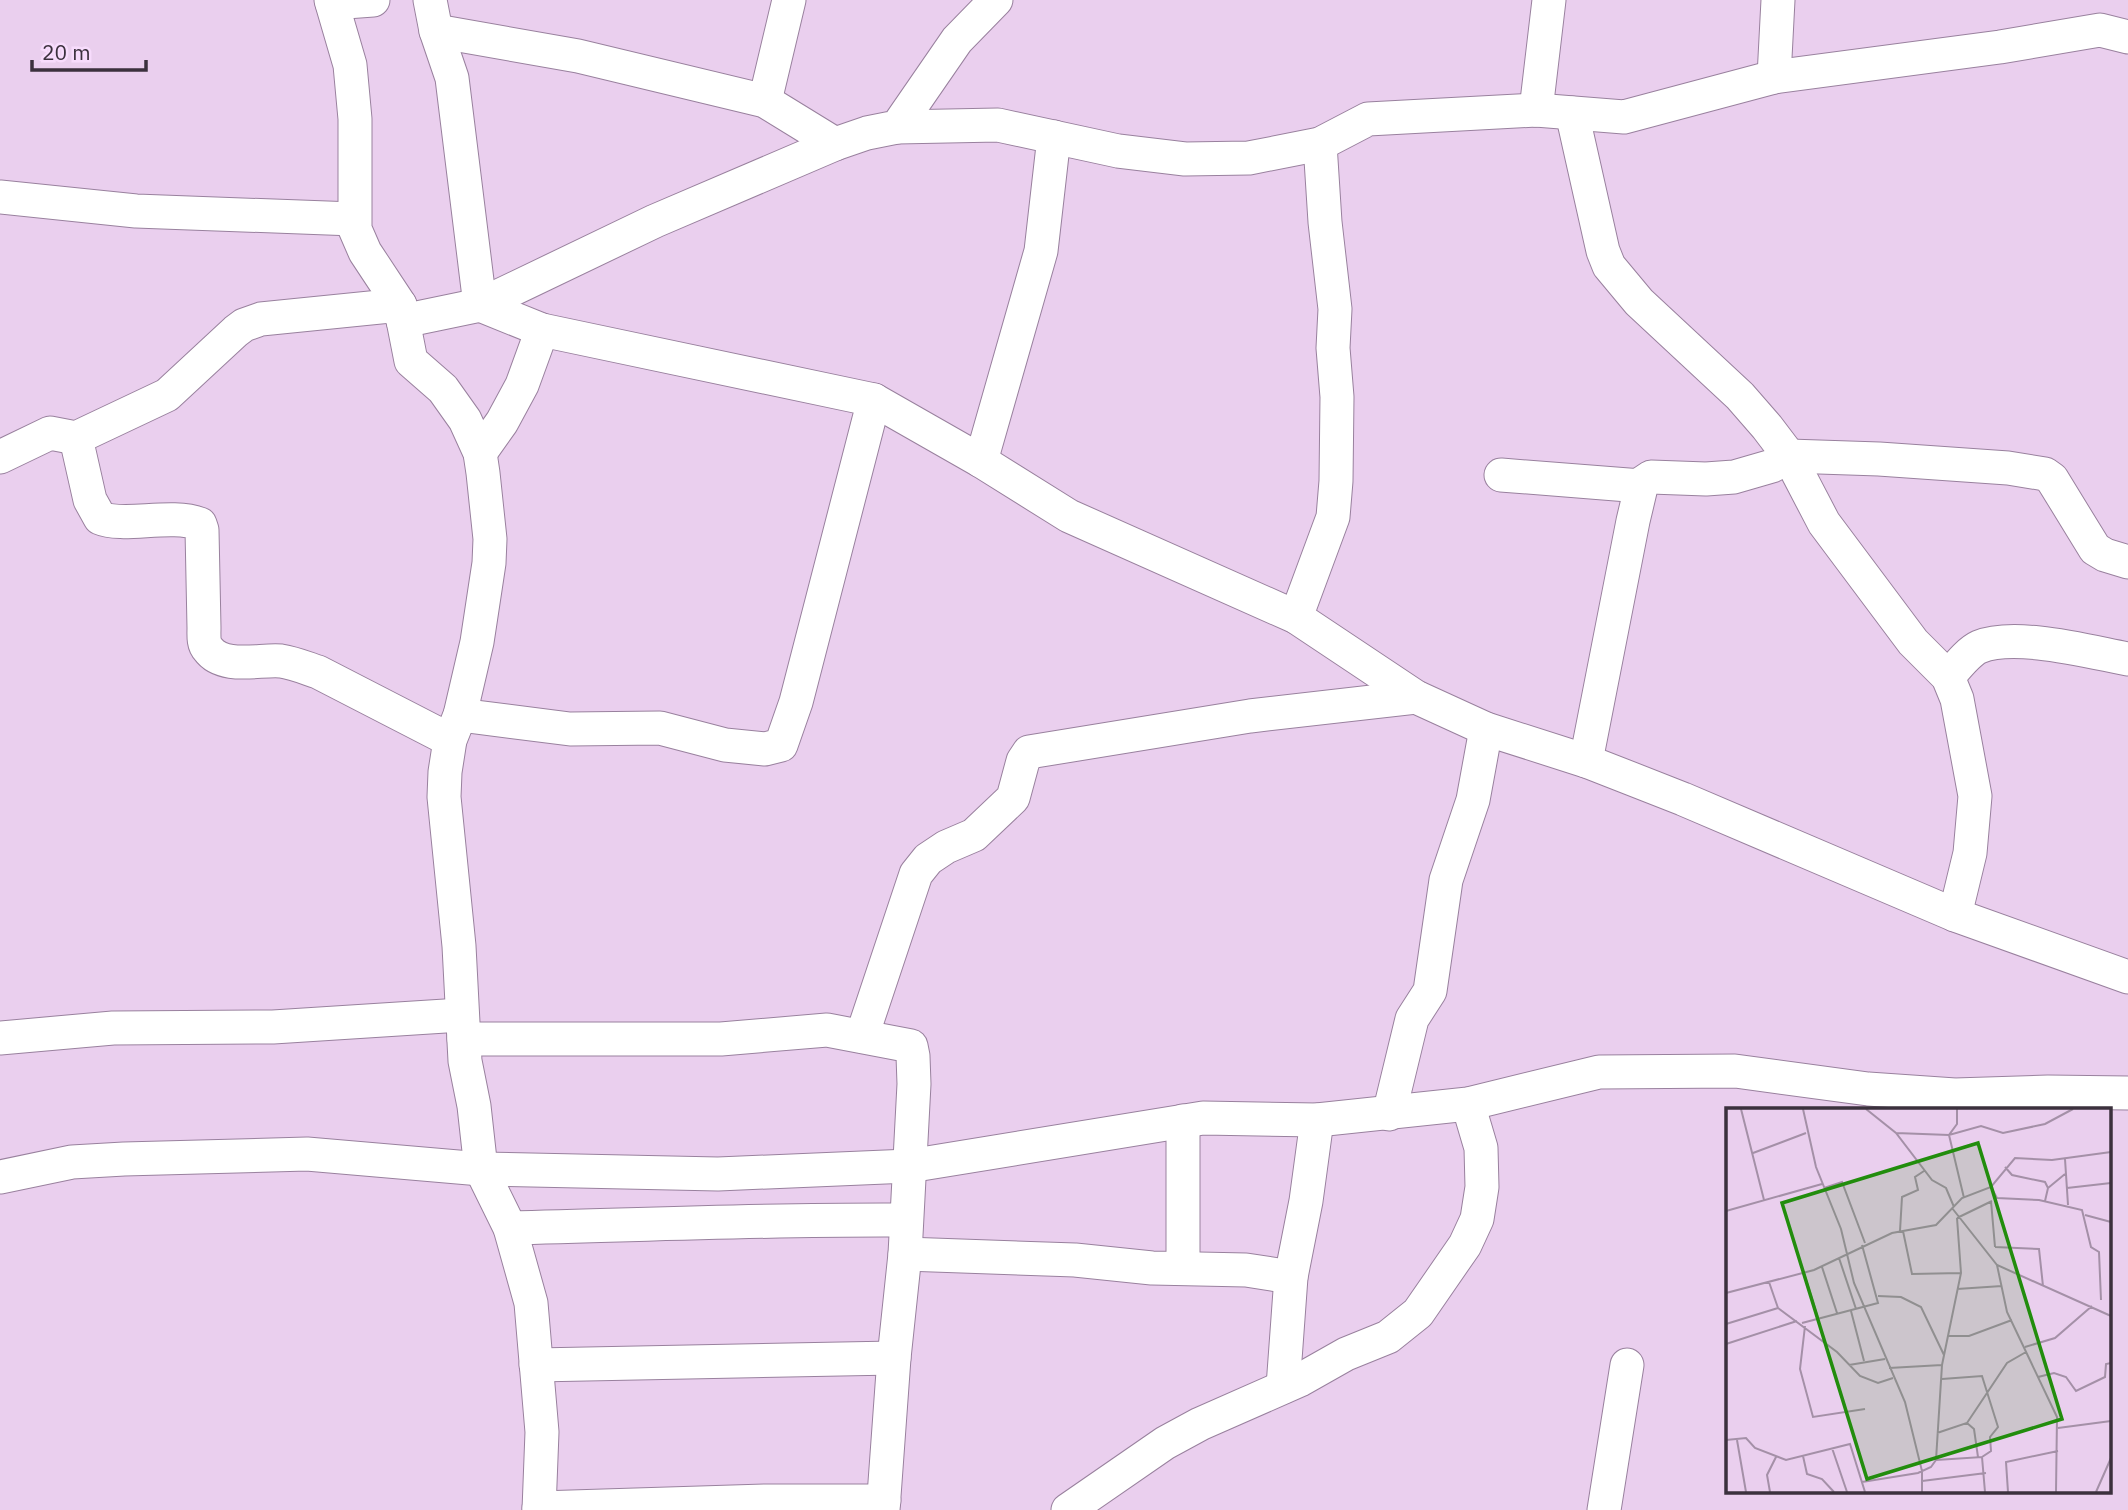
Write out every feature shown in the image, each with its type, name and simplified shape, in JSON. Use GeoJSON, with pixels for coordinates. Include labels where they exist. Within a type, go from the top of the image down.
{"type":"FeatureCollection","features":[{"type":"Feature","properties":{"kind":"street"},"geometry":{"type":"LineString","coordinates":[[0,1038],[113,1028],[462,1027],[721,1039],[812,1030],[905,1044],[912,1048],[914,1084],[905,1254],[883,1506],[765,1501],[539,1509],[542,1432],[531,1303],[510,1228],[481,1169],[462,1027],[459,946],[444,797],[445,772],[477,642],[489,563],[489,517],[480,453],[465,420],[449,396],[411,361],[401,313],[365,252],[355,229],[355,119],[350,65],[332,1],[373,0]]}},
{"type":"Feature","properties":{"kind":"street"},"geometry":{"type":"LineString","coordinates":[[765,101],[789,0]]}},
{"type":"Feature","properties":{"kind":"street"},"geometry":{"type":"LineString","coordinates":[[897,127],[957,40],[996,0]]}},
{"type":"Feature","properties":{"kind":"street"},"geometry":{"type":"LineString","coordinates":[[1536,110],[1549,0]]}},
{"type":"Feature","properties":{"kind":"street"},"geometry":{"type":"LineString","coordinates":[[1774,77],[1778,0]]}},
{"type":"Feature","properties":{"kind":"street"},"geometry":{"type":"LineString","coordinates":[[433,16],[578,56],[765,101],[835,144]]}},
{"type":"Feature","properties":{"kind":"street"},"geometry":{"type":"LineString","coordinates":[[433,16],[452,78],[480,305]]}},
{"type":"Feature","properties":{"kind":"street"},"geometry":{"type":"LineString","coordinates":[[0,457],[50,433],[76,438],[167,395],[244,325],[261,319],[401,313],[480,305],[655,221],[835,144],[867,133],[897,127],[998,125],[1118,151],[1185,159],[1249,158],[1320,144],[1368,120],[1536,110],[1624,117],[1774,77],[2000,47],[2100,30],[2128,37]]}},
{"type":"Feature","properties":{"kind":"street"},"geometry":{"type":"LineString","coordinates":[[1572,113],[1603,251],[1609,266],[1639,302],[1740,396],[1789,456],[1824,523],[1913,642],[1948,677],[1957,699],[1975,796],[1970,853],[1955,915]]}},
{"type":"Feature","properties":{"kind":"street"},"geometry":{"type":"LineString","coordinates":[[981,461],[1041,251],[1054,137]]}},
{"type":"Feature","properties":{"kind":"street"},"geometry":{"type":"LineString","coordinates":[[1296,617],[1333,517],[1336,481],[1337,397],[1333,348],[1335,309],[1320,144]]}},
{"type":"Feature","properties":{"kind":"street"},"geometry":{"type":"LineString","coordinates":[[0,197],[136,211],[354,219]]}},
{"type":"Feature","properties":{"kind":"street"},"geometry":{"type":"LineString","coordinates":[[480,305],[542,330],[874,400],[981,461],[1069,516],[1296,617],[1416,697],[1486,729],[1586,761],[1683,799],[1955,915],[2128,977]]}},
{"type":"Feature","properties":{"kind":"street"},"geometry":{"type":"LineString","coordinates":[[480,453],[502,422],[522,385],[542,330]]}},
{"type":"Feature","properties":{"kind":"street"},"geometry":{"type":"LineString","coordinates":[[76,438],[90,500],[100,518],[109,521],[154,519],[200,524],[204,636],[210,652],[230,661],[282,661],[299,665],[455,727],[660,729],[725,745],[765,749],[781,746],[796,702],[874,400]]}},
{"type":"Feature","properties":{"kind":"street"},"geometry":{"type":"LineString","coordinates":[[1586,761],[1641,486],[1651,477],[1734,477],[1772,466],[1789,456],[2008,468],[2045,474],[2052,479],[2067,500],[2095,549],[2128,562]]}},
{"type":"Feature","properties":{"kind":"street"},"geometry":{"type":"LineString","coordinates":[[1501,475],[1641,486]]}},
{"type":"Feature","properties":{"kind":"street"},"geometry":{"type":"LineString","coordinates":[[1948,677],[1977,647],[2005,642],[2055,645],[2128,659]]}},
{"type":"Feature","properties":{"kind":"street"},"geometry":{"type":"LineString","coordinates":[[862,1036],[916,874],[928,859],[946,847],[974,835],[1013,798],[1028,752],[1250,716],[1416,697]]}},
{"type":"Feature","properties":{"kind":"street"},"geometry":{"type":"LineString","coordinates":[[1389,1114],[1412,1019],[1430,991],[1446,880],[1474,800],[1486,729]]}},
{"type":"Feature","properties":{"kind":"street"},"geometry":{"type":"LineString","coordinates":[[0,1177],[85,1161],[307,1153],[481,1169],[718,1174],[909,1166],[1203,1118],[1317,1120],[1468,1104],[1599,1072],[1735,1071],[1868,1089],[1955,1095],[2128,1093]]}},
{"type":"Feature","properties":{"kind":"street"},"geometry":{"type":"LineString","coordinates":[[1068,1510],[1165,1443],[1346,1354],[1388,1337],[1418,1313],[1465,1245],[1477,1219],[1482,1187],[1481,1148],[1468,1104]]}},
{"type":"Feature","properties":{"kind":"street"},"geometry":{"type":"LineString","coordinates":[[1283,1387],[1291,1277],[1306,1202],[1317,1120]]}},
{"type":"Feature","properties":{"kind":"street"},"geometry":{"type":"LineString","coordinates":[[1183,1121],[1183,1268]]}},
{"type":"Feature","properties":{"kind":"street"},"geometry":{"type":"LineString","coordinates":[[510,1228],[781,1219],[906,1220]]}},
{"type":"Feature","properties":{"kind":"street"},"geometry":{"type":"LineString","coordinates":[[905,1254],[1075,1260],[1152,1269],[1246,1270],[1291,1277]]}},
{"type":"Feature","properties":{"kind":"street"},"geometry":{"type":"LineString","coordinates":[[536,1365],[894,1358]]}},
{"type":"Feature","properties":{"kind":"street"},"geometry":{"type":"LineString","coordinates":[[1604,1510],[1627,1365]]}}]}
